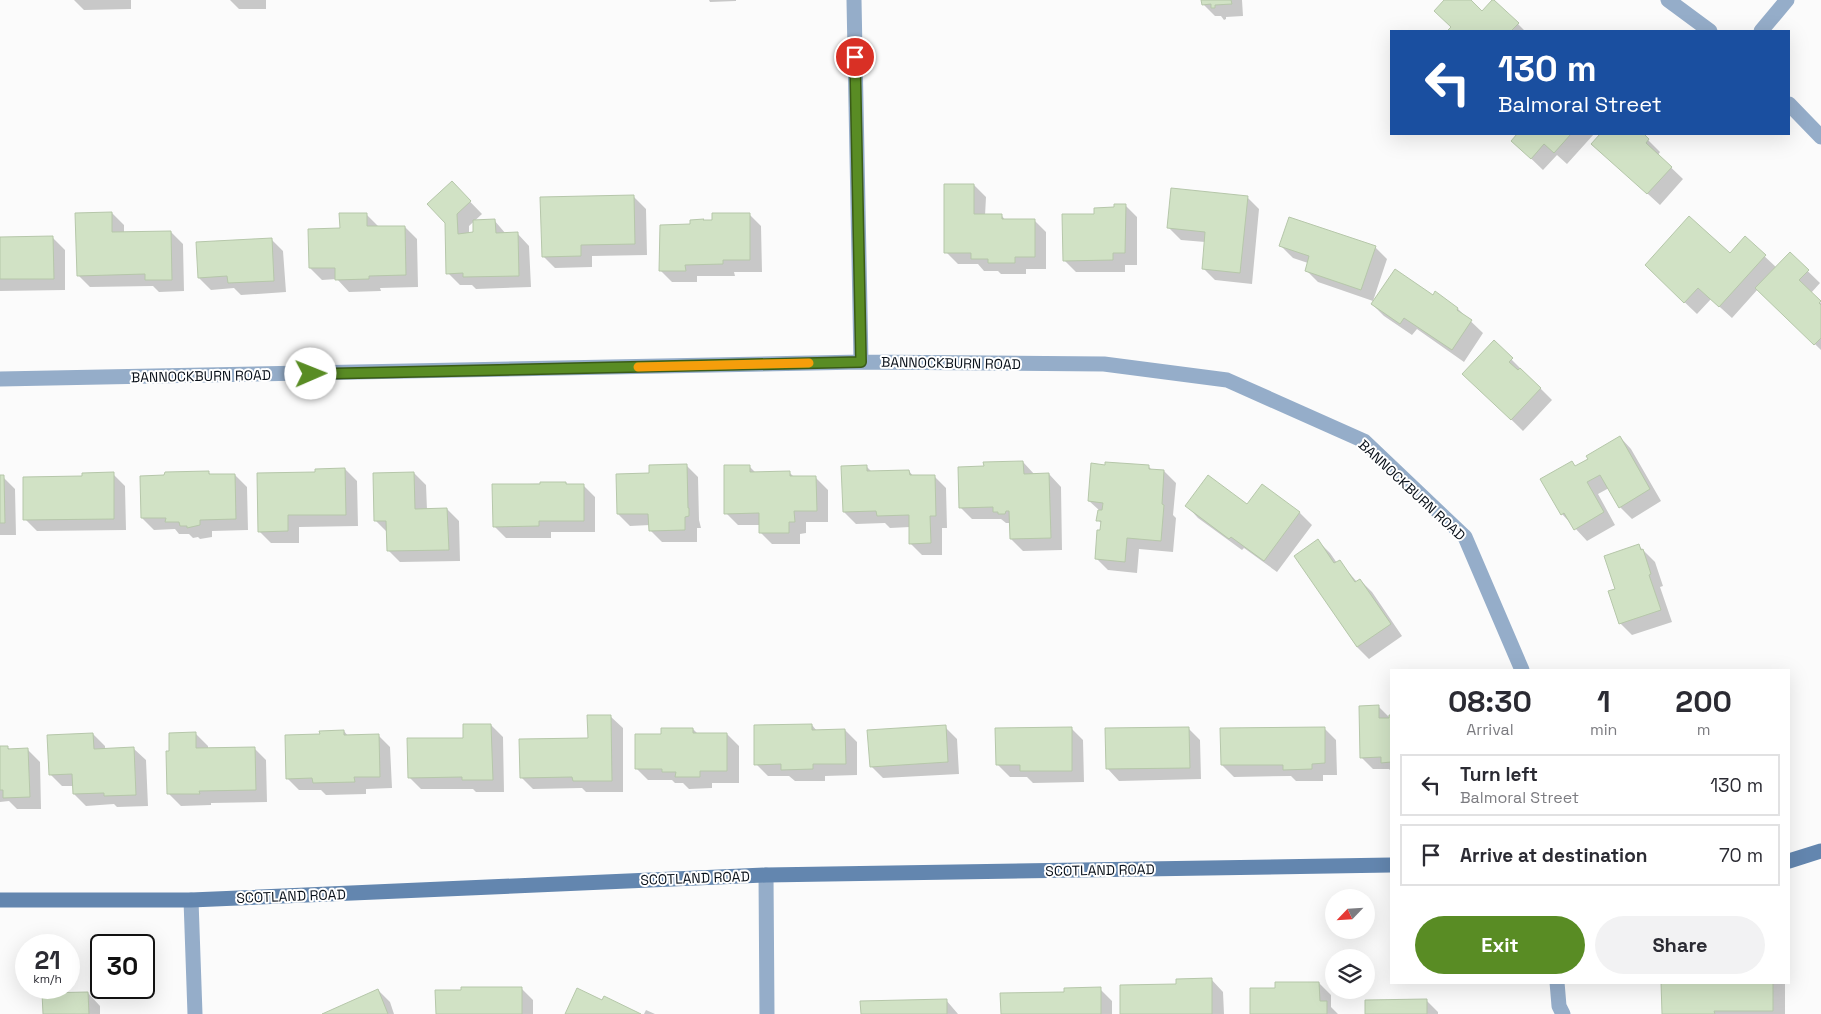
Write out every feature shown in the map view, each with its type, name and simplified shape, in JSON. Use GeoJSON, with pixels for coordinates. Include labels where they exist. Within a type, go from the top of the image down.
{"type":"FeatureCollection","features":[{"type":"Feature","properties":{"kind":"street"},"geometry":{"type":"LineString","coordinates":[[854,0],[861,362]]}},
{"type":"Feature","properties":{"kind":"street"},"geometry":{"type":"LineString","coordinates":[[1668,0],[1709,30]]}},
{"type":"Feature","properties":{"kind":"street"},"geometry":{"type":"LineString","coordinates":[[1762,30],[1787,0]]}},
{"type":"Feature","properties":{"kind":"street"},"geometry":{"type":"LineString","coordinates":[[1790,105],[1821,137]]}},
{"type":"Feature","properties":{"kind":"street","name":"BANNOCKBURN ROAD"},"geometry":{"type":"LineString","coordinates":[[0,379],[861,362],[1104,364],[1227,380],[1364,441],[1465,537],[1522,669]]}},
{"type":"Feature","properties":{"kind":"street"},"geometry":{"type":"LineString","coordinates":[[1790,861],[1821,851]]}},
{"type":"Feature","properties":{"kind":"street","name":"SCOTLAND ROAD"},"geometry":{"type":"LineString","coordinates":[[0,900],[191,900],[766,875],[1390,865]]}},
{"type":"Feature","properties":{"kind":"street"},"geometry":{"type":"LineString","coordinates":[[766,875],[767,1014]]}},
{"type":"Feature","properties":{"kind":"street"},"geometry":{"type":"LineString","coordinates":[[191,900],[195,1014]]}},
{"type":"Feature","properties":{"kind":"street"},"geometry":{"type":"LineString","coordinates":[[1557,984],[1559,1006],[1563,1014]]}},
{"type":"Feature","properties":{"kind":"building"},"geometry":{"type":"Polygon","coordinates":[[[1201,0],[1231,0],[1232,4],[1215,5],[1215,8],[1211,8],[1211,4],[1202,5],[1201,0]]]}},
{"type":"Feature","properties":{"kind":"building"},"geometry":{"type":"Polygon","coordinates":[[[1444,0],[1471,0],[1482,11],[1494,0],[1519,23],[1512,30],[1448,30],[1451,27],[1434,11],[1444,0]]]}},
{"type":"Feature","properties":{"kind":"building"},"geometry":{"type":"Polygon","coordinates":[[[1516,135],[1570,135],[1554,153],[1544,144],[1531,159],[1511,141],[1516,135]]]}},
{"type":"Feature","properties":{"kind":"building"},"geometry":{"type":"Polygon","coordinates":[[[1599,135],[1645,135],[1649,139],[1646,143],[1672,167],[1647,194],[1591,144],[1599,135]]]}},
{"type":"Feature","properties":{"kind":"building"},"geometry":{"type":"Polygon","coordinates":[[[452,181],[471,201],[457,214],[458,234],[473,232],[473,220],[495,219],[496,233],[518,232],[519,276],[463,277],[463,273],[446,274],[445,223],[427,204],[452,181]]]}},
{"type":"Feature","properties":{"kind":"building"},"geometry":{"type":"Polygon","coordinates":[[[944,184],[974,184],[974,214],[1002,214],[1002,219],[1035,219],[1035,257],[1015,257],[1015,263],[988,263],[988,259],[971,259],[971,253],[944,253],[944,184]]]}},
{"type":"Feature","properties":{"kind":"building"},"geometry":{"type":"Polygon","coordinates":[[[1171,188],[1248,196],[1240,273],[1202,269],[1205,232],[1167,228],[1171,188]]]}},
{"type":"Feature","properties":{"kind":"building"},"geometry":{"type":"Polygon","coordinates":[[[634,195],[635,244],[581,245],[581,256],[542,257],[540,197],[634,195]]]}},
{"type":"Feature","properties":{"kind":"building"},"geometry":{"type":"Polygon","coordinates":[[[1114,204],[1126,204],[1125,253],[1113,253],[1113,260],[1063,261],[1062,214],[1094,214],[1094,208],[1114,207],[1114,204]]]}},
{"type":"Feature","properties":{"kind":"building"},"geometry":{"type":"Polygon","coordinates":[[[112,212],[112,232],[171,231],[172,280],[145,280],[145,274],[77,276],[75,213],[112,212]]]}},
{"type":"Feature","properties":{"kind":"building"},"geometry":{"type":"Polygon","coordinates":[[[339,213],[367,213],[367,226],[405,226],[406,275],[369,276],[369,279],[335,280],[335,268],[309,268],[308,229],[340,228],[339,213]]]}},
{"type":"Feature","properties":{"kind":"building"},"geometry":{"type":"Polygon","coordinates":[[[712,213],[750,213],[750,260],[723,260],[723,264],[685,265],[686,271],[659,271],[660,225],[690,224],[690,220],[712,220],[712,213]]]}},
{"type":"Feature","properties":{"kind":"building"},"geometry":{"type":"Polygon","coordinates":[[[1689,216],[1730,253],[1745,236],[1766,255],[1719,307],[1698,288],[1684,303],[1645,265],[1689,216]]]}},
{"type":"Feature","properties":{"kind":"building"},"geometry":{"type":"Polygon","coordinates":[[[1289,217],[1376,246],[1361,290],[1305,271],[1309,256],[1279,246],[1289,217]]]}},
{"type":"Feature","properties":{"kind":"building"},"geometry":{"type":"Polygon","coordinates":[[[53,236],[54,279],[0,279],[0,237],[53,236]]]}},
{"type":"Feature","properties":{"kind":"building"},"geometry":{"type":"Polygon","coordinates":[[[272,238],[274,281],[228,283],[227,276],[198,278],[196,242],[272,238]]]}},
{"type":"Feature","properties":{"kind":"building"},"geometry":{"type":"Polygon","coordinates":[[[1790,252],[1809,270],[1799,280],[1821,301],[1819,303],[1821,305],[1821,338],[1814,345],[1755,288],[1790,252]]]}},
{"type":"Feature","properties":{"kind":"building"},"geometry":{"type":"Polygon","coordinates":[[[1395,269],[1433,295],[1435,291],[1472,320],[1452,350],[1404,318],[1400,324],[1371,304],[1395,269]]]}},
{"type":"Feature","properties":{"kind":"building"},"geometry":{"type":"Polygon","coordinates":[[[1494,340],[1513,358],[1509,362],[1518,370],[1520,368],[1541,388],[1511,420],[1462,374],[1494,340]]]}},
{"type":"Feature","properties":{"kind":"building"},"geometry":{"type":"Polygon","coordinates":[[[1620,436],[1650,489],[1619,508],[1600,475],[1587,482],[1604,512],[1574,530],[1564,513],[1561,515],[1540,479],[1572,461],[1575,466],[1588,459],[1586,456],[1620,436]]]}},
{"type":"Feature","properties":{"kind":"building"},"geometry":{"type":"Polygon","coordinates":[[[1023,461],[1024,474],[1049,473],[1051,538],[1010,539],[1009,511],[1006,511],[1005,514],[998,514],[998,512],[993,512],[993,507],[959,508],[958,467],[984,466],[983,462],[1023,461]]]}},
{"type":"Feature","properties":{"kind":"building"},"geometry":{"type":"Polygon","coordinates":[[[1105,462],[1149,465],[1149,469],[1164,470],[1161,541],[1127,538],[1125,562],[1095,559],[1097,530],[1100,530],[1101,521],[1096,521],[1098,510],[1102,510],[1103,503],[1088,501],[1091,463],[1105,465],[1105,462]]]}},
{"type":"Feature","properties":{"kind":"building"},"geometry":{"type":"Polygon","coordinates":[[[687,464],[689,516],[685,517],[685,530],[649,531],[648,514],[617,514],[616,474],[649,473],[649,465],[687,464]]]}},
{"type":"Feature","properties":{"kind":"building"},"geometry":{"type":"Polygon","coordinates":[[[724,465],[750,465],[750,472],[790,471],[790,476],[816,476],[817,511],[794,511],[795,522],[789,522],[789,533],[759,533],[759,513],[724,514],[724,465]]]}},
{"type":"Feature","properties":{"kind":"building"},"geometry":{"type":"Polygon","coordinates":[[[867,465],[867,471],[909,470],[910,475],[935,475],[936,516],[930,516],[931,543],[909,544],[909,515],[877,516],[876,511],[843,512],[841,466],[867,465]]]}},
{"type":"Feature","properties":{"kind":"building"},"geometry":{"type":"Polygon","coordinates":[[[345,468],[346,515],[288,515],[288,531],[258,532],[257,473],[315,472],[315,469],[345,468]]]}},
{"type":"Feature","properties":{"kind":"building"},"geometry":{"type":"Polygon","coordinates":[[[209,471],[209,474],[235,474],[236,519],[200,520],[200,525],[187,528],[187,526],[180,526],[179,522],[165,522],[166,518],[141,518],[140,476],[164,475],[165,472],[209,471]]]}},
{"type":"Feature","properties":{"kind":"building"},"geometry":{"type":"Polygon","coordinates":[[[114,472],[114,519],[23,520],[23,477],[82,476],[82,473],[114,472]]]}},
{"type":"Feature","properties":{"kind":"building"},"geometry":{"type":"Polygon","coordinates":[[[414,472],[415,509],[447,508],[449,550],[387,551],[386,521],[374,521],[373,473],[414,472]]]}},
{"type":"Feature","properties":{"kind":"building"},"geometry":{"type":"Polygon","coordinates":[[[0,475],[4,475],[5,523],[0,523],[0,475]]]}},
{"type":"Feature","properties":{"kind":"building"},"geometry":{"type":"Polygon","coordinates":[[[1208,475],[1247,504],[1262,484],[1300,512],[1264,561],[1231,537],[1229,539],[1185,506],[1208,475]]]}},
{"type":"Feature","properties":{"kind":"building"},"geometry":{"type":"Polygon","coordinates":[[[540,482],[584,484],[584,521],[539,521],[539,526],[493,527],[492,484],[540,484],[540,482]]]}},
{"type":"Feature","properties":{"kind":"building"},"geometry":{"type":"Polygon","coordinates":[[[1318,539],[1334,563],[1340,560],[1355,582],[1360,579],[1391,624],[1357,647],[1294,556],[1318,539]]]}},
{"type":"Feature","properties":{"kind":"building"},"geometry":{"type":"Polygon","coordinates":[[[1639,544],[1641,550],[1643,549],[1651,574],[1649,575],[1661,610],[1619,624],[1608,591],[1615,589],[1604,556],[1639,544]]]}},
{"type":"Feature","properties":{"kind":"building"},"geometry":{"type":"Polygon","coordinates":[[[1379,705],[1379,718],[1389,718],[1390,715],[1390,762],[1381,763],[1381,757],[1360,758],[1359,706],[1379,705]]]}},
{"type":"Feature","properties":{"kind":"building"},"geometry":{"type":"Polygon","coordinates":[[[587,715],[611,715],[612,781],[573,781],[572,777],[520,778],[519,739],[588,738],[587,715]]]}},
{"type":"Feature","properties":{"kind":"building"},"geometry":{"type":"Polygon","coordinates":[[[463,724],[491,724],[493,780],[462,780],[462,777],[408,778],[407,738],[463,738],[463,724]]]}},
{"type":"Feature","properties":{"kind":"building"},"geometry":{"type":"Polygon","coordinates":[[[812,724],[812,730],[845,729],[846,764],[813,764],[813,769],[781,770],[781,764],[754,765],[754,725],[812,724]]]}},
{"type":"Feature","properties":{"kind":"building"},"geometry":{"type":"Polygon","coordinates":[[[946,725],[948,762],[870,767],[867,730],[946,725]]]}},
{"type":"Feature","properties":{"kind":"building"},"geometry":{"type":"Polygon","coordinates":[[[1072,727],[1072,771],[1020,771],[1020,765],[996,765],[995,728],[1072,727]]]}},
{"type":"Feature","properties":{"kind":"building"},"geometry":{"type":"Polygon","coordinates":[[[1189,727],[1190,768],[1106,769],[1105,728],[1189,727]]]}},
{"type":"Feature","properties":{"kind":"building"},"geometry":{"type":"Polygon","coordinates":[[[1325,727],[1325,763],[1312,764],[1312,769],[1283,770],[1283,765],[1221,765],[1220,728],[1325,727]]]}},
{"type":"Feature","properties":{"kind":"building"},"geometry":{"type":"Polygon","coordinates":[[[661,728],[693,728],[693,733],[727,733],[727,771],[700,771],[700,777],[675,777],[676,772],[662,772],[662,769],[635,769],[635,734],[661,734],[661,728]]]}},
{"type":"Feature","properties":{"kind":"building"},"geometry":{"type":"Polygon","coordinates":[[[344,730],[344,735],[379,734],[380,777],[354,777],[355,782],[313,783],[312,778],[286,779],[285,735],[320,734],[319,731],[344,730]]]}},
{"type":"Feature","properties":{"kind":"building"},"geometry":{"type":"Polygon","coordinates":[[[196,732],[196,748],[255,747],[256,790],[199,791],[200,794],[167,794],[166,751],[169,751],[169,733],[196,732]]]}},
{"type":"Feature","properties":{"kind":"building"},"geometry":{"type":"Polygon","coordinates":[[[93,733],[94,749],[134,747],[136,795],[104,796],[104,793],[73,794],[72,774],[49,775],[47,735],[93,733]]]}},
{"type":"Feature","properties":{"kind":"building"},"geometry":{"type":"Polygon","coordinates":[[[0,746],[8,746],[8,749],[28,748],[30,797],[3,798],[3,790],[0,790],[0,746]]]}},
{"type":"Feature","properties":{"kind":"building"},"geometry":{"type":"Polygon","coordinates":[[[1212,978],[1212,1014],[1120,1014],[1120,985],[1176,984],[1176,979],[1212,978]]]}},
{"type":"Feature","properties":{"kind":"building"},"geometry":{"type":"Polygon","coordinates":[[[1275,982],[1319,982],[1320,1001],[1327,1001],[1327,1014],[1250,1014],[1250,988],[1275,988],[1275,982]]]}},
{"type":"Feature","properties":{"kind":"building"},"geometry":{"type":"Polygon","coordinates":[[[1661,984],[1773,984],[1773,1011],[1714,1011],[1715,1014],[1662,1014],[1661,984]]]}},
{"type":"Feature","properties":{"kind":"building"},"geometry":{"type":"Polygon","coordinates":[[[461,987],[522,987],[522,1014],[436,1014],[435,990],[461,990],[461,987]]]}},
{"type":"Feature","properties":{"kind":"building"},"geometry":{"type":"Polygon","coordinates":[[[1101,987],[1101,1014],[1001,1014],[1000,993],[1064,992],[1064,988],[1101,987]]]}},
{"type":"Feature","properties":{"kind":"building"},"geometry":{"type":"Polygon","coordinates":[[[577,988],[602,1000],[604,996],[641,1014],[565,1014],[577,988]]]}},
{"type":"Feature","properties":{"kind":"building"},"geometry":{"type":"Polygon","coordinates":[[[378,989],[388,1014],[322,1014],[378,989]]]}},
{"type":"Feature","properties":{"kind":"building"},"geometry":{"type":"Polygon","coordinates":[[[80,992],[88,992],[89,1014],[43,1014],[42,999],[80,999],[80,992]]]}},
{"type":"Feature","properties":{"kind":"building"},"geometry":{"type":"Polygon","coordinates":[[[947,999],[947,1014],[861,1014],[860,1001],[947,999]]]}},
{"type":"Feature","properties":{"kind":"building"},"geometry":{"type":"Polygon","coordinates":[[[1427,999],[1427,1014],[1365,1014],[1365,1000],[1427,999]]]}},
{"type":"Feature","properties":{"kind":"slow traffic"},"geometry":{"type":"LineString","coordinates":[[638,367],[809,363]]}},
{"type":"Feature","properties":{"kind":"route"},"geometry":{"type":"LineString","coordinates":[[311,374],[861,362],[855,57]]}}]}
